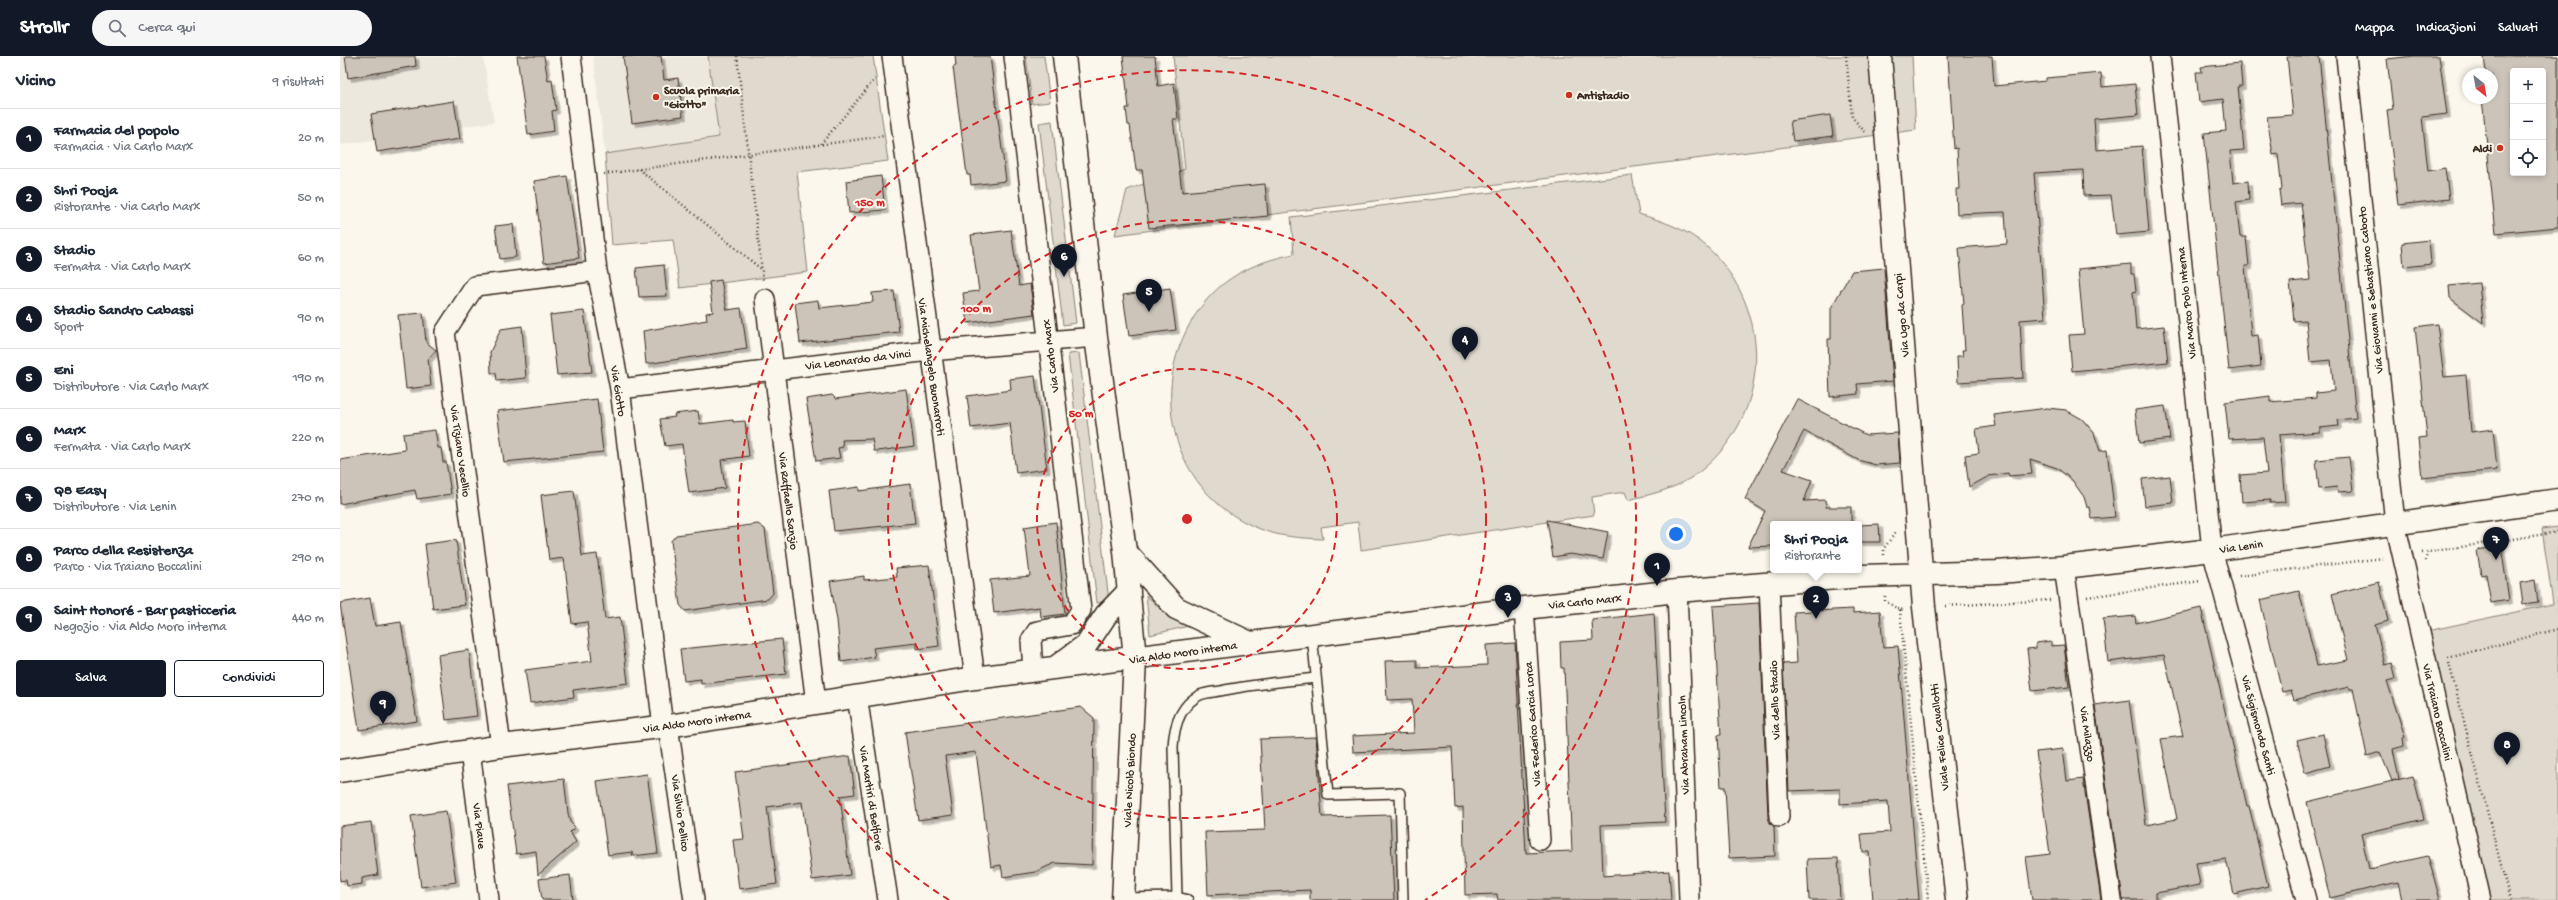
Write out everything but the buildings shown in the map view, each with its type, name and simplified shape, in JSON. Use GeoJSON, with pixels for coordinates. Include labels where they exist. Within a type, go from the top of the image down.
{"type":"FeatureCollection","features":[{"type":"Feature","properties":{"kind":"street","name":"Via Giotto"},"geometry":{"type":"LineString","coordinates":[[571,56],[597,271],[620,389],[666,726]]}},
{"type":"Feature","properties":{"kind":"street","name":"Via Carlo Marx"},"geometry":{"type":"LineString","coordinates":[[1014,56],[1081,610],[1071,625],[1037,631],[1031,640],[1043,670]]}},
{"type":"Feature","properties":{"kind":"street"},"geometry":{"type":"LineString","coordinates":[[1064,56],[1096,337],[1125,551],[1135,659]]}},
{"type":"Feature","properties":{"kind":"street","name":"Via Ugo da Carpi"},"geometry":{"type":"LineString","coordinates":[[1880,56],[1922,574]]}},
{"type":"Feature","properties":{"kind":"street","name":"Via Marco Polo Interna"},"geometry":{"type":"LineString","coordinates":[[2160,56],[2212,550]]}},
{"type":"Feature","properties":{"kind":"street","name":"Via Giovanni e Sebastiano Caboto"},"geometry":{"type":"LineString","coordinates":[[2346,56],[2395,523]]}},
{"type":"Feature","properties":{"kind":"street","name":"Via Michelangelo Buonarroti"},"geometry":{"type":"LineString","coordinates":[[892,57],[929,351],[974,678]]}},
{"type":"Feature","properties":{"kind":"street","name":"Via Tiziano Vecellio"},"geometry":{"type":"LineString","coordinates":[[501,746],[445,332],[475,286],[597,271]]}},
{"type":"Feature","properties":{"kind":"street","name":"Via Raffaello Sanzio"},"geometry":{"type":"LineString","coordinates":[[765,299],[772,369],[816,703]]}},
{"type":"Feature","properties":{"kind":"street","name":"Via Leonardo da Vinci"},"geometry":{"type":"LineString","coordinates":[[620,389],[772,369],[929,351],[1096,337]]}},
{"type":"Feature","properties":{"kind":"street","name":"Via Lenin"},"geometry":{"type":"LineString","coordinates":[[1922,574],[2064,567],[2212,550],[2558,500]]}},
{"type":"Feature","properties":{"kind":"street","name":"Via Traiano Boccalini"},"geometry":{"type":"LineString","coordinates":[[2395,523],[2481,900]]}},
{"type":"Feature","properties":{"kind":"street","name":"Via Sigismondo Santi"},"geometry":{"type":"LineString","coordinates":[[2212,550],[2306,900]]}},
{"type":"Feature","properties":{"kind":"street","name":"Via Aldo Moro interna"},"geometry":{"type":"LineString","coordinates":[[1125,551],[1176,608],[1250,643]]}},
{"type":"Feature","properties":{"kind":"street","name":"Via Milazzo"},"geometry":{"type":"LineString","coordinates":[[2064,567],[2112,900]]}},
{"type":"Feature","properties":{"kind":"street","name":"Via Carlo Marx"},"geometry":{"type":"LineString","coordinates":[[1250,643],[1524,608],[1677,591],[1862,576],[1922,574]]}},
{"type":"Feature","properties":{"kind":"street","name":"Viale Felice Cavallotti"},"geometry":{"type":"LineString","coordinates":[[1922,574],[1957,900]]}},
{"type":"Feature","properties":{"kind":"street","name":"Via dello Stadio"},"geometry":{"type":"LineString","coordinates":[[1769,583],[1779,817]]}},
{"type":"Feature","properties":{"kind":"street"},"geometry":{"type":"LineString","coordinates":[[1043,670],[1086,645],[1106,616],[1129,591]]}},
{"type":"Feature","properties":{"kind":"street","name":"Via Abraham Lincoln"},"geometry":{"type":"LineString","coordinates":[[1677,591],[1689,900]]}},
{"type":"Feature","properties":{"kind":"street","name":"Via Federico Garcia Lorca"},"geometry":{"type":"LineString","coordinates":[[1524,608],[1540,840]]}},
{"type":"Feature","properties":{"kind":"street","name":"Via Aldo Moro interna"},"geometry":{"type":"LineString","coordinates":[[340,771],[501,746],[666,726],[974,678],[1135,659],[1250,643]]}},
{"type":"Feature","properties":{"kind":"street","name":"Viale Nicolò Biondo"},"geometry":{"type":"LineString","coordinates":[[1123,899],[1135,659]]}},
{"type":"Feature","properties":{"kind":"street","name":"Via Martiri di Belfiore"},"geometry":{"type":"LineString","coordinates":[[857,696],[888,900]]}},
{"type":"Feature","properties":{"kind":"street","name":"Via Silvio Pellico"},"geometry":{"type":"LineString","coordinates":[[666,726],[694,900]]}},
{"type":"Feature","properties":{"kind":"street","name":"Via Piave"},"geometry":{"type":"LineString","coordinates":[[470,751],[489,900]]}},
{"type":"Feature","properties":{"kind":"lane"},"geometry":{"type":"LineString","coordinates":[[1312,635],[1328,795],[1400,793],[1403,900]]}},
{"type":"Feature","properties":{"kind":"lane"},"geometry":{"type":"LineString","coordinates":[[1177,897],[1173,747],[1174,732],[1178,719],[1187,705],[1201,695],[1262,683],[1316,678]]}},
{"type":"Feature","properties":{"kind":"lane"},"geometry":{"type":"LineString","coordinates":[[1123,899],[1177,897],[1188,900]]}},
{"type":"Feature","properties":{"kind":"path"},"geometry":{"type":"LineString","coordinates":[[737,56],[765,299]]}},
{"type":"Feature","properties":{"kind":"path"},"geometry":{"type":"LineString","coordinates":[[820,145],[892,57]]}},
{"type":"Feature","properties":{"kind":"path"},"geometry":{"type":"LineString","coordinates":[[586,176],[902,134]]}},
{"type":"Feature","properties":{"kind":"path"},"geometry":{"type":"LineString","coordinates":[[639,169],[762,270]]}},
{"type":"Feature","properties":{"kind":"path"},"geometry":{"type":"LineString","coordinates":[[2423,565],[2428,552]]}},
{"type":"Feature","properties":{"kind":"path"},"geometry":{"type":"LineString","coordinates":[[1900,610],[1928,900]]}},
{"type":"Feature","properties":{"kind":"path"},"geometry":{"type":"LineString","coordinates":[[2448,658],[2558,629]]}},
{"type":"Feature","properties":{"kind":"path"},"geometry":{"type":"LineString","coordinates":[[2446,650],[2510,900]]}},
{"type":"Feature","properties":{"kind":"shaded area"},"geometry":{"type":"Polygon","coordinates":[[[340,56],[483,56],[494,122],[340,145],[340,56]]]}},
{"type":"Feature","properties":{"kind":"shaded area","name":"Scuola primaria \"Giotto\""},"geometry":{"type":"Polygon","coordinates":[[[593,56],[708,56],[719,137],[605,154],[593,56]]]}},
{"type":"Feature","properties":{"kind":"shaded area"},"geometry":{"type":"Polygon","coordinates":[[[708,56],[873,56],[888,161],[797,172],[808,272],[680,288],[673,240],[612,245],[605,154],[719,137],[708,56]]]}},
{"type":"Feature","properties":{"kind":"shaded area"},"geometry":{"type":"Polygon","coordinates":[[[1026,56],[1044,56],[1050,102],[1032,104],[1026,56]]]}},
{"type":"Feature","properties":{"kind":"shaded area"},"geometry":{"type":"Polygon","coordinates":[[[1173,56],[1912,56],[1916,130],[1115,235],[1127,190],[1185,169],[1173,56]]]}},
{"type":"Feature","properties":{"kind":"shaded area"},"geometry":{"type":"Polygon","coordinates":[[[1052,121],[1076,323],[1063,325],[1039,123],[1052,121]]]}},
{"type":"Feature","properties":{"kind":"shaded area"},"geometry":{"type":"Polygon","coordinates":[[[1632,175],[1639,214],[1683,230],[1706,246],[1729,272],[1744,300],[1753,330],[1756,362],[1751,393],[1740,422],[1722,449],[1690,479],[1673,487],[1628,500],[1625,492],[1592,497],[1594,515],[1361,550],[1358,522],[1321,527],[1323,539],[1299,538],[1275,534],[1260,529],[1227,511],[1201,486],[1183,457],[1173,424],[1171,390],[1177,355],[1191,323],[1213,293],[1222,285],[1231,278],[1261,263],[1294,254],[1291,217],[1632,175]]]}},
{"type":"Feature","properties":{"kind":"shaded area"},"geometry":{"type":"Polygon","coordinates":[[[1079,353],[1109,601],[1097,603],[1068,354],[1079,353]]]}},
{"type":"Feature","properties":{"kind":"shaded area"},"geometry":{"type":"Polygon","coordinates":[[[2558,527],[2558,900],[2486,900],[2427,631],[2553,604],[2542,529],[2558,527]]]}},
{"type":"Feature","properties":{"kind":"shaded area"},"geometry":{"type":"Polygon","coordinates":[[[1146,595],[1164,612],[1189,626],[1150,635],[1146,595]]]}},
{"type":"Feature","properties":{"kind":"place","name":"Antistadio"},"geometry":{"type":"Point","coordinates":[1569,95]}},
{"type":"Feature","properties":{"kind":"place","name":"Scuola primaria \"Giotto\""},"geometry":{"type":"Point","coordinates":[656,97]}},
{"type":"Feature","properties":{"kind":"place","name":"Aldi"},"geometry":{"type":"Point","coordinates":[2500,148]}},
{"type":"Feature","properties":{"kind":"place","name":"Marx"},"geometry":{"type":"Point","coordinates":[1064,277]}},
{"type":"Feature","properties":{"kind":"place","name":"Eni"},"geometry":{"type":"Point","coordinates":[1149,312]}},
{"type":"Feature","properties":{"kind":"place","name":"Stadio Sandro Cabassi"},"geometry":{"type":"Point","coordinates":[1465,360]}},
{"type":"Feature","properties":{"kind":"place","name":"Q8 Easy"},"geometry":{"type":"Point","coordinates":[2496,560]}},
{"type":"Feature","properties":{"kind":"place","name":"Farmacia del popolo"},"geometry":{"type":"Point","coordinates":[1657,586]}},
{"type":"Feature","properties":{"kind":"place","name":"Stadio"},"geometry":{"type":"Point","coordinates":[1508,618]}},
{"type":"Feature","properties":{"kind":"place","name":"Shri Pooja"},"geometry":{"type":"Point","coordinates":[1816,619]}},
{"type":"Feature","properties":{"kind":"place","name":"Saint Honoré - Bar pasticceria"},"geometry":{"type":"Point","coordinates":[383,724]}},
{"type":"Feature","properties":{"kind":"place","name":"Parco della Resistenza"},"geometry":{"type":"Point","coordinates":[2507,765]}}]}
